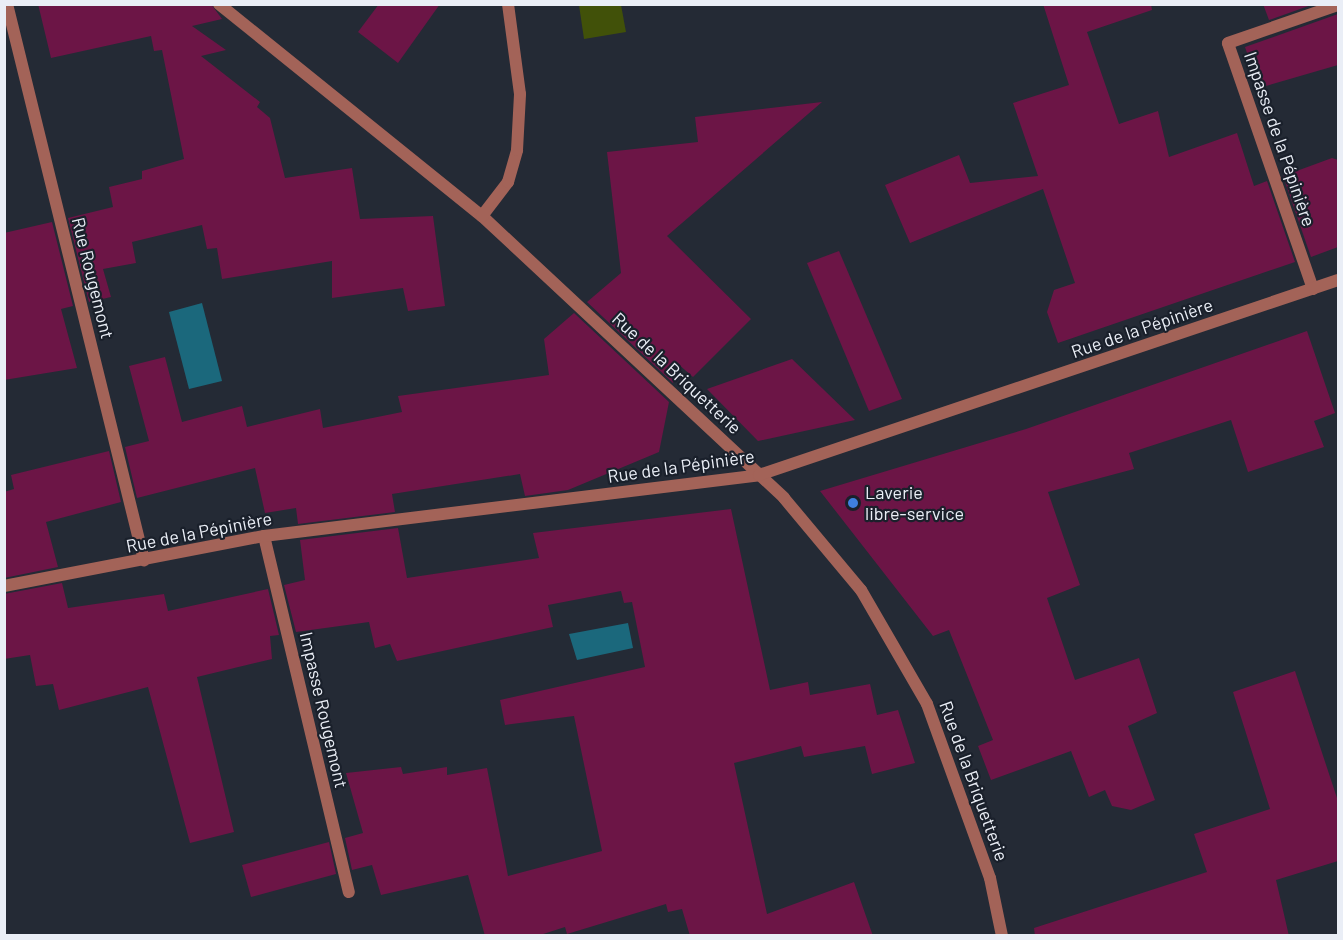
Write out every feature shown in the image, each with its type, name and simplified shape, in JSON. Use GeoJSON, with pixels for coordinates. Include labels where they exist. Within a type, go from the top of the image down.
{"type":"FeatureCollection","features":[{"type":"Feature","properties":{"kind":"street","name":"Rue Rougemont"},"geometry":{"type":"LineString","coordinates":[[7,4],[144,560]]}},
{"type":"Feature","properties":{"kind":"street","name":"Rue de la Briquetterie"},"geometry":{"type":"LineString","coordinates":[[219,4],[482,216],[759,475],[861,590],[927,704],[990,878],[1002,936]]}},
{"type":"Feature","properties":{"kind":"street"},"geometry":{"type":"LineString","coordinates":[[482,216],[508,182],[517,150],[520,94],[508,4]]}},
{"type":"Feature","properties":{"kind":"street","name":"Impasse de la Pépinière"},"geometry":{"type":"LineString","coordinates":[[1312,289],[1228,43],[1338,5]]}},
{"type":"Feature","properties":{"kind":"street","name":"Rue de la Pépinière"},"geometry":{"type":"LineString","coordinates":[[4,586],[264,536],[759,475],[1338,280]]}},
{"type":"Feature","properties":{"kind":"street","name":"Impasse Rougemont"},"geometry":{"type":"LineString","coordinates":[[264,536],[349,892]]}},
{"type":"Feature","properties":{"kind":"green space"},"geometry":{"type":"Polygon","coordinates":[[[579,5],[621,5],[626,32],[584,39],[579,5]]]}},
{"type":"Feature","properties":{"kind":"water"},"geometry":{"type":"Polygon","coordinates":[[[202,303],[222,381],[189,389],[169,312],[202,303]]]}},
{"type":"Feature","properties":{"kind":"water"},"geometry":{"type":"Polygon","coordinates":[[[628,623],[633,648],[577,660],[569,634],[628,623]]]}},
{"type":"Feature","properties":{"kind":"building"},"geometry":{"type":"Polygon","coordinates":[[[38,4],[211,4],[222,19],[192,26],[226,50],[201,56],[260,102],[257,107],[270,118],[285,178],[352,168],[360,219],[433,216],[445,306],[408,311],[403,288],[332,298],[332,261],[222,279],[217,248],[207,249],[202,225],[132,242],[136,263],[103,269],[111,297],[89,302],[68,218],[113,207],[109,187],[142,179],[142,171],[184,159],[162,50],[154,51],[151,36],[51,58],[38,4]]]}},
{"type":"Feature","properties":{"kind":"building"},"geometry":{"type":"Polygon","coordinates":[[[379,4],[440,4],[398,63],[358,32],[379,4]]]}},
{"type":"Feature","properties":{"kind":"building"},"geometry":{"type":"Polygon","coordinates":[[[1043,4],[1151,4],[1152,10],[1087,32],[1119,124],[1158,111],[1169,157],[1237,133],[1254,186],[1267,181],[1295,262],[1058,343],[1047,312],[1054,290],[1075,283],[1043,189],[910,243],[885,185],[959,155],[970,183],[1038,176],[1013,103],[1069,85],[1043,4]]]}},
{"type":"Feature","properties":{"kind":"building"},"geometry":{"type":"Polygon","coordinates":[[[1263,4],[1314,4],[1269,20],[1263,4]]]}},
{"type":"Feature","properties":{"kind":"building"},"geometry":{"type":"Polygon","coordinates":[[[1338,14],[1338,65],[1259,88],[1245,47],[1338,14]]]}},
{"type":"Feature","properties":{"kind":"building"},"geometry":{"type":"Polygon","coordinates":[[[822,102],[667,236],[751,319],[693,377],[677,363],[673,383],[587,302],[621,273],[607,152],[698,142],[695,117],[822,102]]]}},
{"type":"Feature","properties":{"kind":"building"},"geometry":{"type":"Polygon","coordinates":[[[1332,158],[1338,160],[1338,247],[1311,257],[1283,176],[1332,158]]]}},
{"type":"Feature","properties":{"kind":"building"},"geometry":{"type":"Polygon","coordinates":[[[52,222],[73,306],[61,309],[77,368],[4,380],[4,233],[52,222]]]}},
{"type":"Feature","properties":{"kind":"building"},"geometry":{"type":"Polygon","coordinates":[[[839,251],[902,399],[869,411],[807,263],[839,251]]]}},
{"type":"Feature","properties":{"kind":"building"},"geometry":{"type":"Polygon","coordinates":[[[574,313],[669,402],[659,452],[568,490],[525,496],[520,474],[392,494],[395,512],[298,524],[296,508],[265,513],[255,468],[137,498],[125,447],[149,441],[129,366],[165,357],[182,422],[242,406],[247,427],[320,409],[323,428],[402,412],[398,396],[549,375],[544,339],[574,313]]]}},
{"type":"Feature","properties":{"kind":"building"},"geometry":{"type":"Polygon","coordinates":[[[1307,331],[1335,413],[1314,421],[1324,447],[1248,472],[1231,420],[1129,453],[1134,469],[1048,492],[1080,585],[1047,598],[1075,680],[1139,658],[1157,713],[1128,726],[1155,800],[1131,810],[1112,806],[1105,790],[1089,797],[1071,751],[991,780],[978,746],[993,740],[949,630],[933,636],[820,491],[1026,429],[1307,331]]]}},
{"type":"Feature","properties":{"kind":"building"},"geometry":{"type":"Polygon","coordinates":[[[792,359],[855,420],[758,441],[707,389],[792,359]]]}},
{"type":"Feature","properties":{"kind":"building"},"geometry":{"type":"Polygon","coordinates":[[[109,451],[121,502],[46,522],[58,567],[4,578],[4,492],[14,489],[11,475],[109,451]]]}},
{"type":"Feature","properties":{"kind":"building"},"geometry":{"type":"Polygon","coordinates":[[[731,509],[770,690],[808,682],[810,695],[870,684],[877,715],[898,710],[915,763],[872,774],[865,746],[804,757],[801,746],[734,763],[767,914],[854,882],[873,936],[690,936],[682,909],[668,912],[666,904],[567,934],[565,927],[537,936],[485,936],[468,875],[381,895],[372,865],[352,870],[345,838],[363,833],[346,773],[401,767],[403,774],[447,767],[447,775],[487,768],[508,876],[602,851],[574,716],[505,725],[500,700],[645,667],[632,602],[624,603],[621,591],[548,605],[553,627],[397,661],[390,644],[375,648],[369,622],[296,632],[284,585],[305,580],[300,540],[398,528],[407,578],[539,558],[533,533],[731,509]]]}},
{"type":"Feature","properties":{"kind":"building"},"geometry":{"type":"Polygon","coordinates":[[[62,583],[68,608],[164,594],[168,611],[268,589],[279,635],[270,636],[272,659],[197,677],[234,832],[190,843],[148,687],[59,710],[53,684],[36,686],[30,655],[4,659],[4,594],[62,583]]]}},
{"type":"Feature","properties":{"kind":"building"},"geometry":{"type":"Polygon","coordinates":[[[1295,671],[1338,801],[1338,861],[1276,880],[1289,936],[1035,936],[1034,928],[1207,872],[1194,834],[1270,809],[1233,692],[1295,671]]]}},
{"type":"Feature","properties":{"kind":"building"},"geometry":{"type":"Polygon","coordinates":[[[329,842],[336,874],[251,897],[242,865],[329,842]]]}},
{"type":"Feature","properties":{"kind":"place","name":"Laverie libre-service"},"geometry":{"type":"Point","coordinates":[853,503]}}]}
